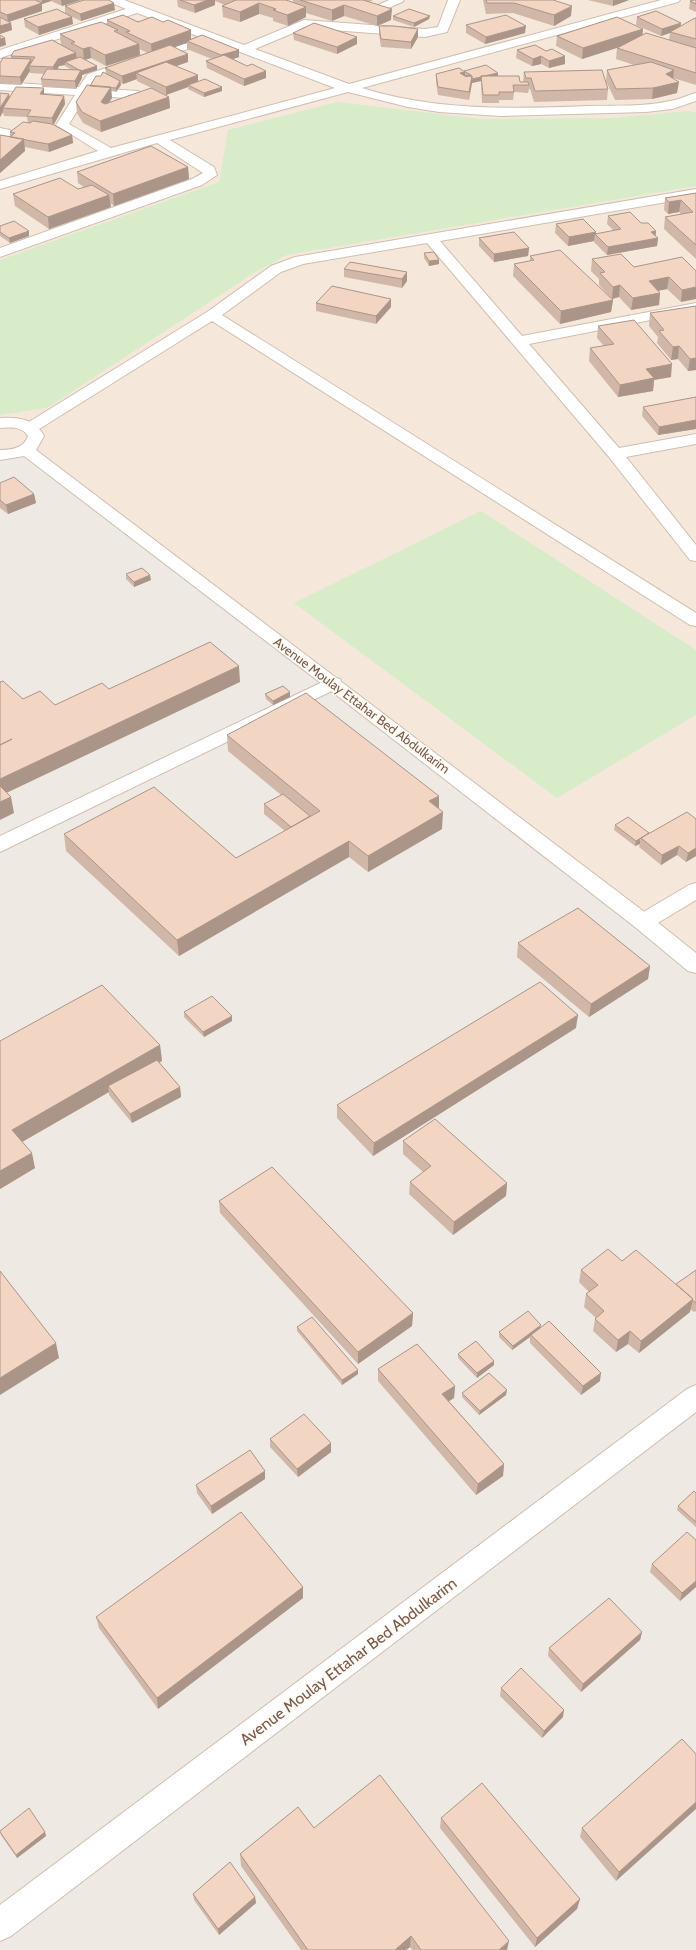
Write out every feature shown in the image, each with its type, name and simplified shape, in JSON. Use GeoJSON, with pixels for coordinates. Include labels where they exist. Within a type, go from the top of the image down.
{"type":"FeatureCollection","features":[{"type":"Feature","properties":{"kind":"street"},"geometry":{"type":"LineString","coordinates":[[113,0],[374,98],[411,104],[492,112],[630,109],[664,106],[696,97]]}},
{"type":"Feature","properties":{"kind":"street"},"geometry":{"type":"LineString","coordinates":[[343,0],[377,10],[398,0]]}},
{"type":"Feature","properties":{"kind":"street"},"geometry":{"type":"LineString","coordinates":[[244,50],[304,24],[426,33],[443,29],[454,0]]}},
{"type":"Feature","properties":{"kind":"street"},"geometry":{"type":"LineString","coordinates":[[0,185],[158,138],[674,0]]}},
{"type":"Feature","properties":{"kind":"street"},"geometry":{"type":"LineString","coordinates":[[0,54],[137,9]]}},
{"type":"Feature","properties":{"kind":"street"},"geometry":{"type":"LineString","coordinates":[[581,13],[603,19]]}},
{"type":"Feature","properties":{"kind":"street"},"geometry":{"type":"LineString","coordinates":[[109,152],[62,125],[92,77],[210,37]]}},
{"type":"Feature","properties":{"kind":"street"},"geometry":{"type":"LineString","coordinates":[[0,86],[138,95]]}},
{"type":"Feature","properties":{"kind":"street"},"geometry":{"type":"LineString","coordinates":[[0,253],[197,182],[210,175],[209,170],[158,138]]}},
{"type":"Feature","properties":{"kind":"street"},"geometry":{"type":"LineString","coordinates":[[30,428],[212,315],[276,269],[300,260],[696,193]]}},
{"type":"Feature","properties":{"kind":"street"},"geometry":{"type":"LineString","coordinates":[[431,239],[615,454],[696,556]]}},
{"type":"Feature","properties":{"kind":"street"},"geometry":{"type":"LineString","coordinates":[[518,340],[696,307]]}},
{"type":"Feature","properties":{"kind":"street"},"geometry":{"type":"LineString","coordinates":[[212,315],[696,621]]}},
{"type":"Feature","properties":{"kind":"street"},"geometry":{"type":"LineString","coordinates":[[0,423],[15,423],[30,428],[34,432],[35,441],[26,450],[0,456]]}},
{"type":"Feature","properties":{"kind":"street"},"geometry":{"type":"LineString","coordinates":[[615,454],[696,439]]}},
{"type":"Feature","properties":{"kind":"street","name":"Avenue Moulay Ettahar Bed Abdulkarim"},"geometry":{"type":"LineString","coordinates":[[26,450],[333,682],[643,922],[696,965]]}},
{"type":"Feature","properties":{"kind":"street"},"geometry":{"type":"LineString","coordinates":[[0,845],[333,682]]}},
{"type":"Feature","properties":{"kind":"street"},"geometry":{"type":"LineString","coordinates":[[643,922],[696,890]]}},
{"type":"Feature","properties":{"kind":"street","name":"Avenue Moulay Ettahar Bed Abdulkarim"},"geometry":{"type":"LineString","coordinates":[[0,1925],[696,1397]]}},
{"type":"Feature","properties":{"kind":"shaded area"},"geometry":{"type":"Polygon","coordinates":[[[0,0],[696,0],[696,1950],[0,1950],[0,0]]]}},
{"type":"Feature","properties":{"kind":"shaded area"},"geometry":{"type":"Polygon","coordinates":[[[25,440],[696,953],[696,1383],[0,1906],[0,449],[25,440]]]}},
{"type":"Feature","properties":{"kind":"shaded area"},"geometry":{"type":"Polygon","coordinates":[[[696,1389],[696,1950],[0,1950],[0,1927],[696,1389]]]}},
{"type":"Feature","properties":{"kind":"green space"},"geometry":{"type":"Polygon","coordinates":[[[337,102],[481,119],[612,118],[687,111],[696,112],[696,186],[287,255],[251,275],[47,408],[0,415],[0,260],[219,182],[228,130],[337,102]]]}},
{"type":"Feature","properties":{"kind":"green space"},"geometry":{"type":"Polygon","coordinates":[[[481,511],[696,650],[696,715],[557,798],[294,603],[481,511]]]}},
{"type":"Feature","properties":{"kind":"building"},"geometry":{"type":"Polygon","coordinates":[[[0,0],[35,0],[42,3],[7,15],[0,12],[0,0]]]}},
{"type":"Feature","properties":{"kind":"building"},"geometry":{"type":"Polygon","coordinates":[[[84,0],[109,0],[114,3],[80,14],[65,6],[84,0]]]}},
{"type":"Feature","properties":{"kind":"building"},"geometry":{"type":"Polygon","coordinates":[[[180,0],[208,0],[194,5],[180,0]]]}},
{"type":"Feature","properties":{"kind":"building"},"geometry":{"type":"Polygon","coordinates":[[[236,0],[286,0],[306,7],[287,15],[259,3],[240,12],[222,6],[236,0]]]}},
{"type":"Feature","properties":{"kind":"building"},"geometry":{"type":"Polygon","coordinates":[[[300,0],[363,0],[392,9],[377,16],[344,5],[332,10],[300,0]]]}},
{"type":"Feature","properties":{"kind":"building"},"geometry":{"type":"Polygon","coordinates":[[[486,0],[553,0],[572,6],[554,15],[514,3],[487,3],[486,0]]]}},
{"type":"Feature","properties":{"kind":"building"},"geometry":{"type":"Polygon","coordinates":[[[696,0],[696,4],[690,1],[696,0]]]}},
{"type":"Feature","properties":{"kind":"building"},"geometry":{"type":"Polygon","coordinates":[[[57,9],[72,17],[38,27],[24,19],[57,9]]]}},
{"type":"Feature","properties":{"kind":"building"},"geometry":{"type":"Polygon","coordinates":[[[409,9],[430,16],[414,23],[393,16],[409,9]]]}},
{"type":"Feature","properties":{"kind":"building"},"geometry":{"type":"Polygon","coordinates":[[[656,11],[681,23],[662,29],[637,17],[656,11]]]}},
{"type":"Feature","properties":{"kind":"building"},"geometry":{"type":"Polygon","coordinates":[[[123,15],[138,22],[152,17],[163,22],[168,20],[191,30],[151,44],[126,32],[130,31],[107,20],[123,15]]]}},
{"type":"Feature","properties":{"kind":"building"},"geometry":{"type":"Polygon","coordinates":[[[506,15],[526,26],[486,37],[466,25],[506,15]]]}},
{"type":"Feature","properties":{"kind":"building"},"geometry":{"type":"Polygon","coordinates":[[[0,17],[11,23],[0,26],[0,17]]]}},
{"type":"Feature","properties":{"kind":"building"},"geometry":{"type":"Polygon","coordinates":[[[617,17],[643,29],[583,48],[557,36],[617,17]]]}},
{"type":"Feature","properties":{"kind":"building"},"geometry":{"type":"Polygon","coordinates":[[[695,18],[696,39],[670,32],[695,18]]]}},
{"type":"Feature","properties":{"kind":"building"},"geometry":{"type":"Polygon","coordinates":[[[101,22],[118,30],[114,31],[139,44],[105,55],[90,47],[83,49],[71,43],[75,42],[60,34],[101,22]]]}},
{"type":"Feature","properties":{"kind":"building"},"geometry":{"type":"Polygon","coordinates":[[[314,23],[357,37],[337,47],[293,33],[314,23]]]}},
{"type":"Feature","properties":{"kind":"building"},"geometry":{"type":"Polygon","coordinates":[[[379,26],[418,29],[411,42],[381,39],[379,26]]]}},
{"type":"Feature","properties":{"kind":"building"},"geometry":{"type":"Polygon","coordinates":[[[646,33],[696,48],[696,73],[617,48],[646,33]]]}},
{"type":"Feature","properties":{"kind":"building"},"geometry":{"type":"Polygon","coordinates":[[[202,35],[239,50],[221,55],[187,41],[202,35]]]}},
{"type":"Feature","properties":{"kind":"building"},"geometry":{"type":"Polygon","coordinates":[[[52,40],[76,53],[58,59],[53,67],[29,66],[35,57],[11,56],[14,51],[52,40]]]}},
{"type":"Feature","properties":{"kind":"building"},"geometry":{"type":"Polygon","coordinates":[[[170,45],[188,54],[122,76],[105,68],[170,45]]]}},
{"type":"Feature","properties":{"kind":"building"},"geometry":{"type":"Polygon","coordinates":[[[535,45],[546,51],[552,49],[565,56],[549,61],[541,56],[533,59],[517,50],[535,45]]]}},
{"type":"Feature","properties":{"kind":"building"},"geometry":{"type":"Polygon","coordinates":[[[224,55],[247,66],[252,64],[266,71],[244,79],[206,61],[224,55]]]}},
{"type":"Feature","properties":{"kind":"building"},"geometry":{"type":"Polygon","coordinates":[[[80,57],[97,66],[81,71],[65,62],[80,57]]]}},
{"type":"Feature","properties":{"kind":"building"},"geometry":{"type":"Polygon","coordinates":[[[3,58],[31,59],[20,77],[0,76],[0,63],[3,58]]]}},
{"type":"Feature","properties":{"kind":"building"},"geometry":{"type":"Polygon","coordinates":[[[166,62],[198,75],[166,87],[136,73],[166,62]]]}},
{"type":"Feature","properties":{"kind":"building"},"geometry":{"type":"Polygon","coordinates":[[[651,62],[674,70],[666,74],[679,82],[653,88],[616,89],[607,70],[651,62]]]}},
{"type":"Feature","properties":{"kind":"building"},"geometry":{"type":"Polygon","coordinates":[[[486,65],[498,73],[472,79],[472,76],[465,76],[471,75],[464,71],[486,65]]]}},
{"type":"Feature","properties":{"kind":"building"},"geometry":{"type":"Polygon","coordinates":[[[459,68],[465,72],[460,73],[465,76],[472,76],[469,92],[438,87],[436,74],[459,68]]]}},
{"type":"Feature","properties":{"kind":"building"},"geometry":{"type":"Polygon","coordinates":[[[47,69],[81,70],[75,81],[41,79],[47,69]]]}},
{"type":"Feature","properties":{"kind":"building"},"geometry":{"type":"Polygon","coordinates":[[[602,70],[608,89],[535,91],[531,78],[526,78],[524,72],[602,70]]]}},
{"type":"Feature","properties":{"kind":"building"},"geometry":{"type":"Polygon","coordinates":[[[103,72],[120,81],[116,88],[90,86],[96,76],[101,76],[103,72]]]}},
{"type":"Feature","properties":{"kind":"building"},"geometry":{"type":"Polygon","coordinates":[[[481,76],[519,76],[520,82],[528,82],[529,85],[513,85],[514,92],[499,92],[499,95],[483,95],[481,76]]]}},
{"type":"Feature","properties":{"kind":"building"},"geometry":{"type":"Polygon","coordinates":[[[205,79],[222,87],[204,93],[188,85],[205,79]]]}},
{"type":"Feature","properties":{"kind":"building"},"geometry":{"type":"Polygon","coordinates":[[[87,85],[111,87],[101,102],[105,104],[151,88],[169,97],[100,121],[82,112],[76,102],[87,85]]]}},
{"type":"Feature","properties":{"kind":"building"},"geometry":{"type":"Polygon","coordinates":[[[16,87],[44,88],[40,94],[64,96],[52,118],[27,116],[31,110],[3,108],[16,87]]]}},
{"type":"Feature","properties":{"kind":"building"},"geometry":{"type":"Polygon","coordinates":[[[0,93],[9,94],[0,108],[0,93]]]}},
{"type":"Feature","properties":{"kind":"building"},"geometry":{"type":"Polygon","coordinates":[[[33,121],[52,124],[72,135],[48,144],[10,137],[15,133],[10,132],[23,122],[30,123],[33,121]]]}},
{"type":"Feature","properties":{"kind":"building"},"geometry":{"type":"Polygon","coordinates":[[[0,135],[24,139],[0,160],[0,135]]]}},
{"type":"Feature","properties":{"kind":"building"},"geometry":{"type":"Polygon","coordinates":[[[151,146],[188,167],[113,194],[77,172],[151,146]]]}},
{"type":"Feature","properties":{"kind":"building"},"geometry":{"type":"Polygon","coordinates":[[[60,178],[78,189],[92,185],[109,195],[48,217],[13,194],[60,178]]]}},
{"type":"Feature","properties":{"kind":"building"},"geometry":{"type":"Polygon","coordinates":[[[696,193],[696,245],[665,217],[693,212],[681,200],[669,202],[665,198],[696,193]]]}},
{"type":"Feature","properties":{"kind":"building"},"geometry":{"type":"Polygon","coordinates":[[[630,212],[641,223],[648,223],[656,231],[651,232],[658,238],[608,247],[595,234],[621,229],[608,216],[630,212]]]}},
{"type":"Feature","properties":{"kind":"building"},"geometry":{"type":"Polygon","coordinates":[[[583,219],[596,232],[569,237],[556,224],[583,219]]]}},
{"type":"Feature","properties":{"kind":"building"},"geometry":{"type":"Polygon","coordinates":[[[14,221],[29,231],[9,238],[0,232],[0,226],[14,221]]]}},
{"type":"Feature","properties":{"kind":"building"},"geometry":{"type":"Polygon","coordinates":[[[514,232],[529,248],[494,254],[479,238],[514,232]]]}},
{"type":"Feature","properties":{"kind":"building"},"geometry":{"type":"Polygon","coordinates":[[[560,250],[613,300],[561,311],[514,264],[534,260],[530,256],[560,250]]]}},
{"type":"Feature","properties":{"kind":"building"},"geometry":{"type":"Polygon","coordinates":[[[434,252],[439,260],[429,261],[424,253],[434,252]]]}},
{"type":"Feature","properties":{"kind":"building"},"geometry":{"type":"Polygon","coordinates":[[[621,254],[634,267],[682,257],[696,271],[696,287],[682,290],[669,277],[649,281],[660,293],[633,298],[620,285],[613,287],[600,273],[605,272],[592,259],[621,254]]]}},
{"type":"Feature","properties":{"kind":"building"},"geometry":{"type":"Polygon","coordinates":[[[350,262],[407,272],[402,279],[344,269],[350,262]]]}},
{"type":"Feature","properties":{"kind":"building"},"geometry":{"type":"Polygon","coordinates":[[[332,286],[391,299],[376,316],[316,303],[332,286]]]}},
{"type":"Feature","properties":{"kind":"building"},"geometry":{"type":"Polygon","coordinates":[[[696,306],[696,358],[690,359],[679,346],[673,347],[659,331],[664,330],[650,313],[696,306]]]}},
{"type":"Feature","properties":{"kind":"building"},"geometry":{"type":"Polygon","coordinates":[[[634,320],[672,364],[646,369],[654,378],[620,385],[590,348],[614,344],[598,326],[634,320]]]}},
{"type":"Feature","properties":{"kind":"building"},"geometry":{"type":"Polygon","coordinates":[[[696,397],[696,420],[659,427],[643,407],[696,397]]]}},
{"type":"Feature","properties":{"kind":"building"},"geometry":{"type":"Polygon","coordinates":[[[14,477],[34,494],[6,505],[0,500],[0,483],[14,477]]]}},
{"type":"Feature","properties":{"kind":"building"},"geometry":{"type":"Polygon","coordinates":[[[142,568],[150,575],[134,582],[126,574],[142,568]]]}},
{"type":"Feature","properties":{"kind":"building"},"geometry":{"type":"Polygon","coordinates":[[[210,642],[239,666],[0,779],[0,682],[3,681],[23,699],[40,691],[55,705],[102,683],[109,689],[210,642]]]}},
{"type":"Feature","properties":{"kind":"building"},"geometry":{"type":"Polygon","coordinates":[[[283,686],[290,692],[273,701],[265,694],[283,686]]]}},
{"type":"Feature","properties":{"kind":"building"},"geometry":{"type":"Polygon","coordinates":[[[306,693],[439,796],[429,801],[443,812],[368,856],[349,841],[177,940],[64,834],[154,787],[236,858],[320,811],[227,735],[306,693]]]}},
{"type":"Feature","properties":{"kind":"building"},"geometry":{"type":"Polygon","coordinates":[[[0,786],[11,797],[0,802],[0,786]]]}},
{"type":"Feature","properties":{"kind":"building"},"geometry":{"type":"Polygon","coordinates":[[[283,794],[310,816],[291,827],[264,804],[283,794]]]}},
{"type":"Feature","properties":{"kind":"building"},"geometry":{"type":"Polygon","coordinates":[[[687,812],[696,819],[696,848],[688,853],[679,846],[662,855],[641,838],[687,812]]]}},
{"type":"Feature","properties":{"kind":"building"},"geometry":{"type":"Polygon","coordinates":[[[628,817],[649,833],[636,841],[615,825],[628,817]]]}},
{"type":"Feature","properties":{"kind":"building"},"geometry":{"type":"Polygon","coordinates":[[[578,908],[650,966],[591,1004],[518,943],[578,908]]]}},
{"type":"Feature","properties":{"kind":"building"},"geometry":{"type":"Polygon","coordinates":[[[540,982],[578,1015],[374,1143],[337,1105],[540,982]]]}},
{"type":"Feature","properties":{"kind":"building"},"geometry":{"type":"Polygon","coordinates":[[[102,985],[160,1045],[12,1130],[32,1153],[0,1171],[0,1041],[102,985]]]}},
{"type":"Feature","properties":{"kind":"building"},"geometry":{"type":"Polygon","coordinates":[[[212,996],[232,1016],[203,1032],[184,1012],[212,996]]]}},
{"type":"Feature","properties":{"kind":"building"},"geometry":{"type":"Polygon","coordinates":[[[157,1060],[180,1087],[130,1114],[108,1086],[157,1060]]]}},
{"type":"Feature","properties":{"kind":"building"},"geometry":{"type":"Polygon","coordinates":[[[435,1119],[507,1183],[454,1222],[410,1182],[431,1166],[403,1141],[435,1119]]]}},
{"type":"Feature","properties":{"kind":"building"},"geometry":{"type":"Polygon","coordinates":[[[272,1167],[413,1313],[358,1352],[219,1201],[272,1167]]]}},
{"type":"Feature","properties":{"kind":"building"},"geometry":{"type":"Polygon","coordinates":[[[608,1249],[622,1261],[636,1250],[693,1299],[641,1341],[630,1331],[618,1340],[595,1319],[604,1311],[586,1294],[598,1285],[581,1270],[608,1249]]]}},
{"type":"Feature","properties":{"kind":"building"},"geometry":{"type":"Polygon","coordinates":[[[696,1270],[696,1303],[676,1284],[696,1270]]]}},
{"type":"Feature","properties":{"kind":"building"},"geometry":{"type":"Polygon","coordinates":[[[0,1271],[56,1343],[0,1378],[0,1271]]]}},
{"type":"Feature","properties":{"kind":"building"},"geometry":{"type":"Polygon","coordinates":[[[528,1311],[541,1325],[513,1346],[499,1332],[528,1311]]]}},
{"type":"Feature","properties":{"kind":"building"},"geometry":{"type":"Polygon","coordinates":[[[312,1317],[358,1370],[342,1380],[297,1327],[312,1317]]]}},
{"type":"Feature","properties":{"kind":"building"},"geometry":{"type":"Polygon","coordinates":[[[549,1321],[601,1373],[583,1386],[531,1335],[549,1321]]]}},
{"type":"Feature","properties":{"kind":"building"},"geometry":{"type":"Polygon","coordinates":[[[476,1341],[494,1361],[477,1373],[458,1354],[476,1341]]]}},
{"type":"Feature","properties":{"kind":"building"},"geometry":{"type":"Polygon","coordinates":[[[417,1344],[455,1386],[442,1394],[504,1464],[478,1484],[378,1369],[417,1344]]]}},
{"type":"Feature","properties":{"kind":"building"},"geometry":{"type":"Polygon","coordinates":[[[489,1373],[507,1390],[480,1411],[462,1393],[489,1373]]]}},
{"type":"Feature","properties":{"kind":"building"},"geometry":{"type":"Polygon","coordinates":[[[304,1414],[331,1443],[297,1469],[270,1439],[304,1414]]]}},
{"type":"Feature","properties":{"kind":"building"},"geometry":{"type":"Polygon","coordinates":[[[250,1450],[265,1471],[211,1506],[196,1485],[250,1450]]]}},
{"type":"Feature","properties":{"kind":"building"},"geometry":{"type":"Polygon","coordinates":[[[694,1491],[696,1493],[696,1522],[678,1506],[694,1491]]]}},
{"type":"Feature","properties":{"kind":"building"},"geometry":{"type":"Polygon","coordinates":[[[241,1512],[303,1587],[157,1698],[96,1617],[241,1512]]]}},
{"type":"Feature","properties":{"kind":"building"},"geometry":{"type":"Polygon","coordinates":[[[687,1532],[696,1540],[696,1581],[682,1593],[652,1564],[687,1532]]]}},
{"type":"Feature","properties":{"kind":"building"},"geometry":{"type":"Polygon","coordinates":[[[609,1598],[642,1632],[583,1684],[549,1648],[609,1598]]]}},
{"type":"Feature","properties":{"kind":"building"},"geometry":{"type":"Polygon","coordinates":[[[521,1668],[564,1710],[544,1731],[501,1688],[521,1668]]]}},
{"type":"Feature","properties":{"kind":"building"},"geometry":{"type":"Polygon","coordinates":[[[682,1739],[696,1754],[696,1802],[619,1872],[582,1828],[682,1739]]]}},
{"type":"Feature","properties":{"kind":"building"},"geometry":{"type":"Polygon","coordinates":[[[380,1775],[509,1941],[499,1950],[421,1950],[411,1936],[395,1950],[308,1950],[240,1854],[298,1807],[314,1828],[380,1775]]]}},
{"type":"Feature","properties":{"kind":"building"},"geometry":{"type":"Polygon","coordinates":[[[482,1783],[580,1899],[537,1938],[441,1818],[482,1783]]]}},
{"type":"Feature","properties":{"kind":"building"},"geometry":{"type":"Polygon","coordinates":[[[29,1808],[45,1832],[16,1855],[0,1831],[29,1808]]]}},
{"type":"Feature","properties":{"kind":"building"},"geometry":{"type":"Polygon","coordinates":[[[230,1862],[255,1897],[218,1929],[193,1894],[230,1862]]]}}]}
